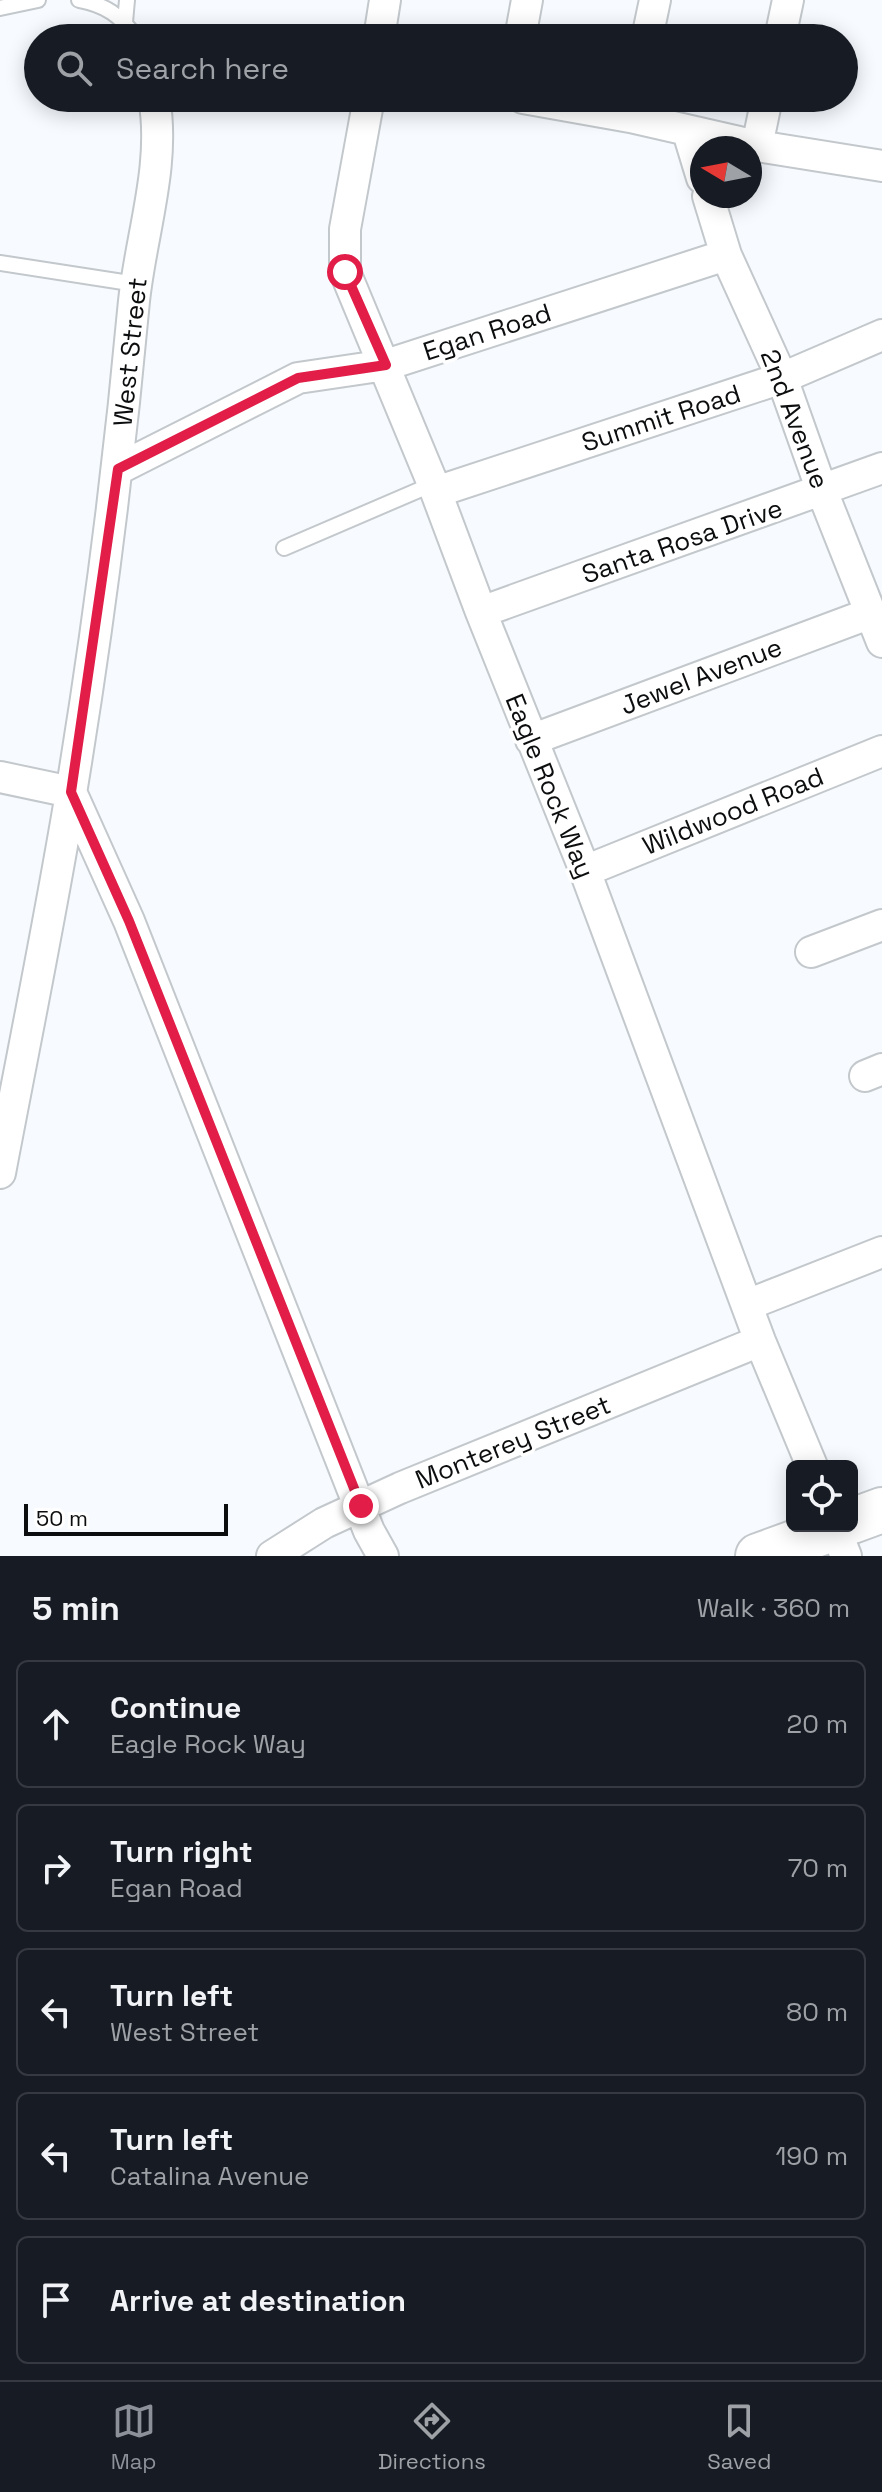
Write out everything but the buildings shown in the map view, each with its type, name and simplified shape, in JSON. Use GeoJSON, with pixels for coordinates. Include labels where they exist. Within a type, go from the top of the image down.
{"type":"FeatureCollection","features":[{"type":"Feature","properties":{"kind":"highway"},"geometry":{"type":"LineString","coordinates":[[858,1522],[882,1510]]}},
{"type":"Feature","properties":{"kind":"highway"},"geometry":{"type":"LineString","coordinates":[[758,1556],[838,1532]]}},
{"type":"Feature","properties":{"kind":"street"},"geometry":{"type":"LineString","coordinates":[[381,24],[385,0]]}},
{"type":"Feature","properties":{"kind":"street"},"geometry":{"type":"LineString","coordinates":[[523,24],[527,0]]}},
{"type":"Feature","properties":{"kind":"street"},"geometry":{"type":"LineString","coordinates":[[650,24],[655,0]]}},
{"type":"Feature","properties":{"kind":"street"},"geometry":{"type":"LineString","coordinates":[[783,24],[788,0]]}},
{"type":"Feature","properties":{"kind":"street","name":"West Street"},"geometry":{"type":"LineString","coordinates":[[0,1173],[71,792],[118,469],[136,284],[155,168],[157,112]]}},
{"type":"Feature","properties":{"kind":"street","name":"Eagle Rock Way"},"geometry":{"type":"LineString","coordinates":[[366,112],[345,229],[345,272],[386,365],[585,871],[760,1341],[810,1460]]}},
{"type":"Feature","properties":{"kind":"street"},"geometry":{"type":"LineString","coordinates":[[641,112],[688,132],[708,136]]}},
{"type":"Feature","properties":{"kind":"street"},"geometry":{"type":"LineString","coordinates":[[759,136],[764,112]]}},
{"type":"Feature","properties":{"kind":"street"},"geometry":{"type":"LineString","coordinates":[[688,132],[690,139]]}},
{"type":"Feature","properties":{"kind":"street"},"geometry":{"type":"LineString","coordinates":[[762,147],[882,166]]}},
{"type":"Feature","properties":{"kind":"street","name":"2nd Avenue"},"geometry":{"type":"LineString","coordinates":[[712,208],[726,255],[782,378],[822,491],[882,642]]}},
{"type":"Feature","properties":{"kind":"street","name":"Egan Road"},"geometry":{"type":"LineString","coordinates":[[118,469],[298,378],[386,365],[726,255]]}},
{"type":"Feature","properties":{"kind":"street","name":"Summit Road"},"geometry":{"type":"LineString","coordinates":[[435,488],[782,378],[882,335]]}},
{"type":"Feature","properties":{"kind":"street","name":"Santa Rosa Drive"},"geometry":{"type":"LineString","coordinates":[[481,612],[882,468]]}},
{"type":"Feature","properties":{"kind":"street","name":"Jewel Avenue"},"geometry":{"type":"LineString","coordinates":[[531,740],[871,613]]}},
{"type":"Feature","properties":{"kind":"street","name":"Wildwood Road"},"geometry":{"type":"LineString","coordinates":[[585,871],[882,751]]}},
{"type":"Feature","properties":{"kind":"street"},"geometry":{"type":"LineString","coordinates":[[0,777],[71,792],[129,921],[369,1531],[383,1556]]}},
{"type":"Feature","properties":{"kind":"street"},"geometry":{"type":"LineString","coordinates":[[811,952],[882,925]]}},
{"type":"Feature","properties":{"kind":"street"},"geometry":{"type":"LineString","coordinates":[[747,1305],[882,1252]]}},
{"type":"Feature","properties":{"kind":"street","name":"Monterey Street"},"geometry":{"type":"LineString","coordinates":[[272,1556],[324,1523],[414,1482],[760,1341]]}},
{"type":"Feature","properties":{"kind":"lane"},"geometry":{"type":"LineString","coordinates":[[0,8],[38,0]]}},
{"type":"Feature","properties":{"kind":"lane"},"geometry":{"type":"LineString","coordinates":[[79,0],[101,4],[125,22]]}},
{"type":"Feature","properties":{"kind":"lane"},"geometry":{"type":"LineString","coordinates":[[125,22],[127,0]]}},
{"type":"Feature","properties":{"kind":"lane"},"geometry":{"type":"LineString","coordinates":[[0,263],[136,284]]}},
{"type":"Feature","properties":{"kind":"lane"},"geometry":{"type":"LineString","coordinates":[[284,548],[435,488]]}},
{"type":"Feature","properties":{"kind":"route"},"geometry":{"type":"LineString","coordinates":[[345,272],[386,365],[298,378],[118,469],[71,792],[129,921],[361,1506]]}}]}
